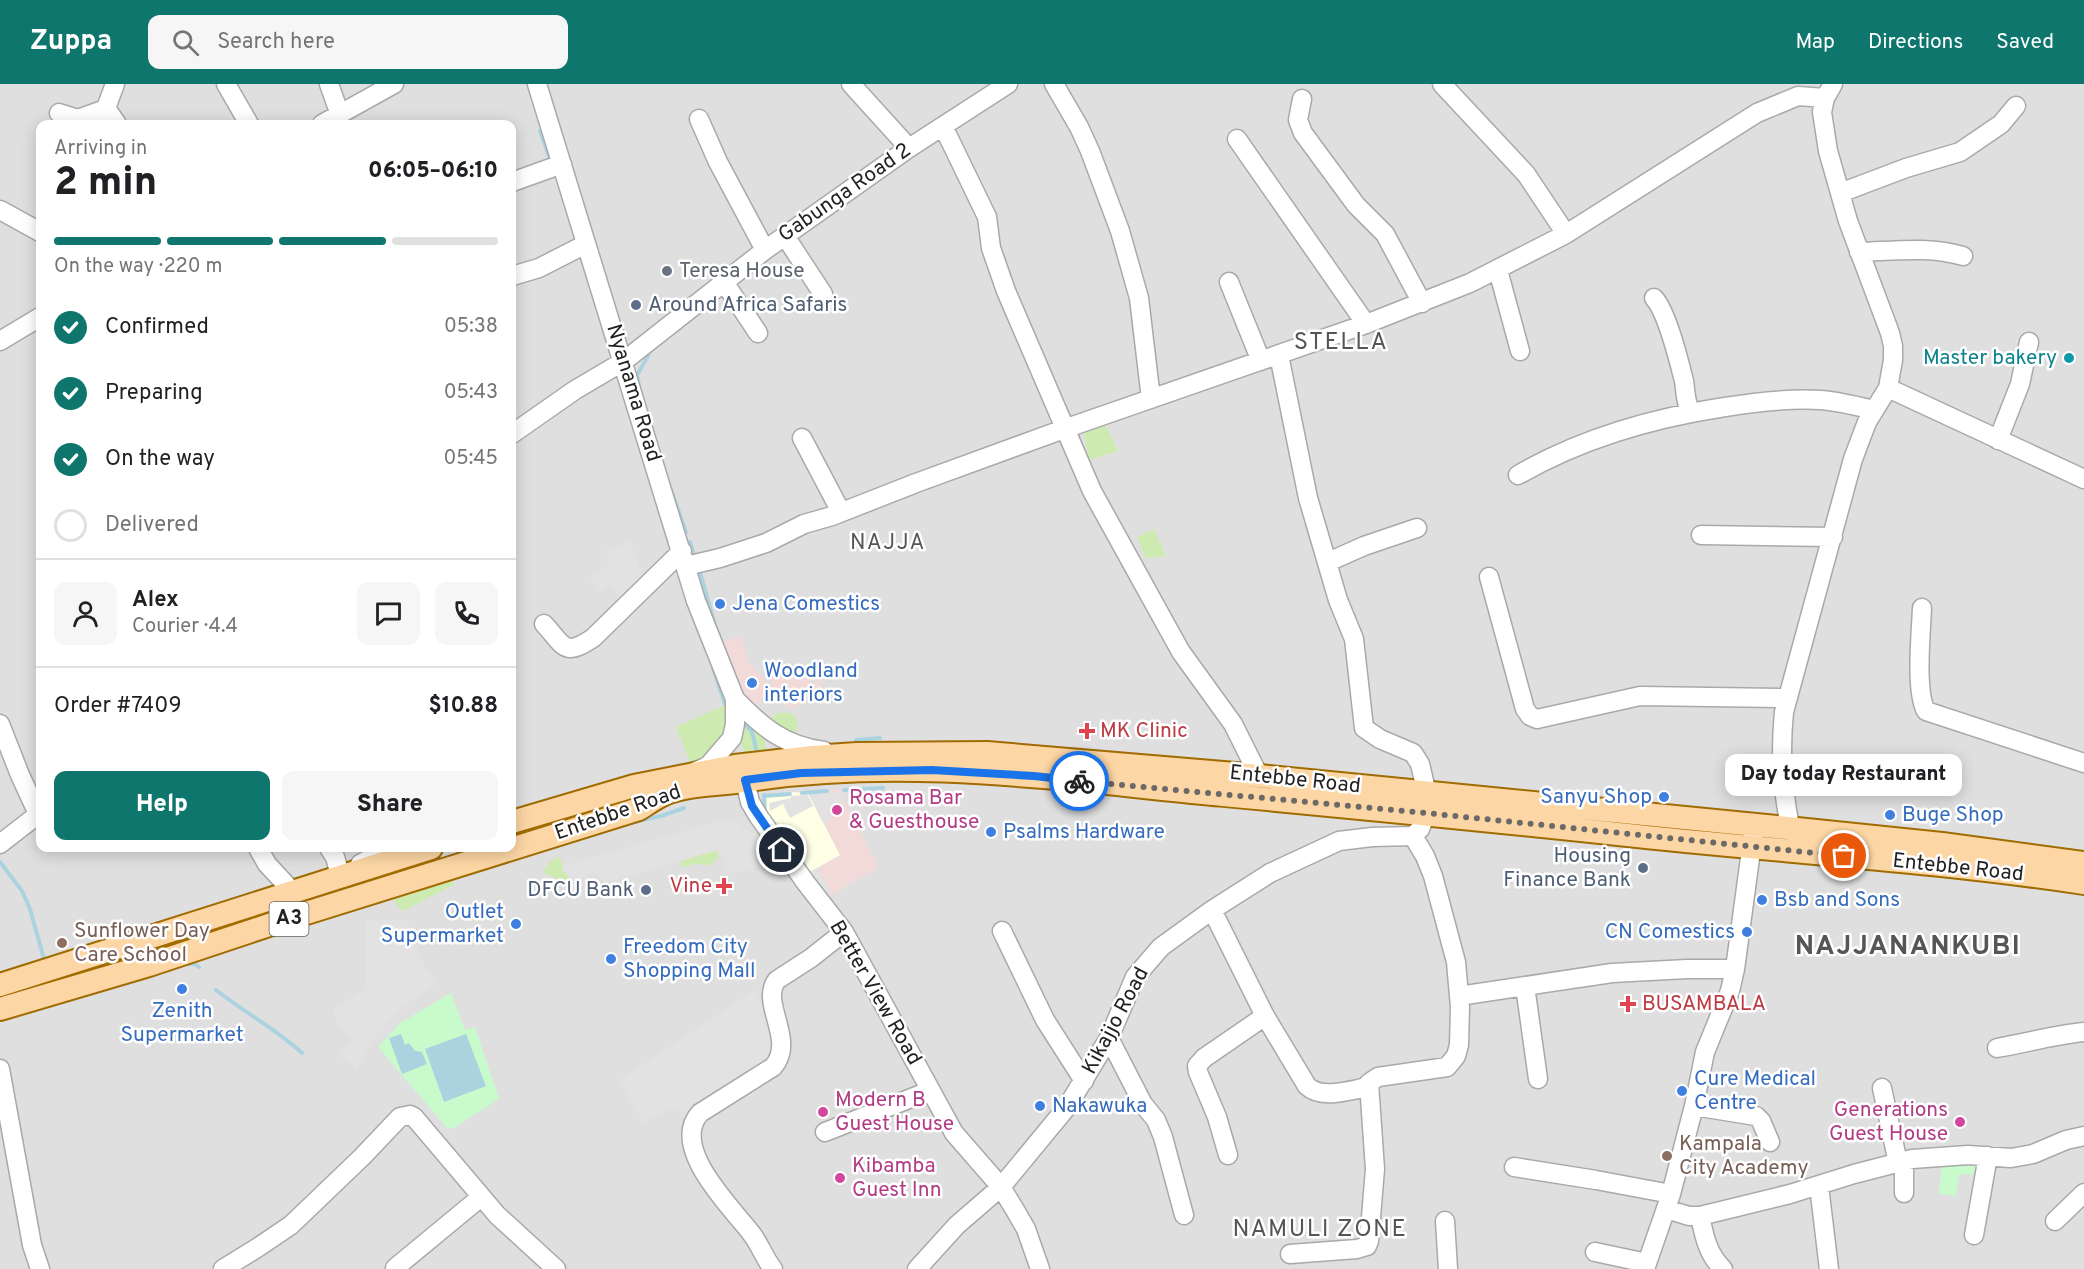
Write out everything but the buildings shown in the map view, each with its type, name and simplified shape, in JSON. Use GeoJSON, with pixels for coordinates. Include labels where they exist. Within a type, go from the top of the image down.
{"type":"FeatureCollection","features":[{"type":"Feature","properties":{"kind":"main road","name":"Entebbe Road"},"geometry":{"type":"LineString","coordinates":[[516,821],[634,786],[686,775],[763,762],[857,754],[987,753],[1259,776],[1426,803]]}},
{"type":"Feature","properties":{"kind":"main road","name":"Entebbe Road"},"geometry":{"type":"LineString","coordinates":[[516,847],[639,809],[665,793],[699,786],[801,773],[952,770],[1426,803],[1753,837],[1796,852],[1943,865],[2084,883]]}},
{"type":"Feature","properties":{"kind":"main road","name":"Entebbe Road"},"geometry":{"type":"LineString","coordinates":[[1753,837],[1797,829],[1942,844],[2084,863]]}},
{"type":"Feature","properties":{"kind":"main road","name":"A3"},"geometry":{"type":"LineString","coordinates":[[0,985],[418,852]]}},
{"type":"Feature","properties":{"kind":"main road","name":"Entebbe Road"},"geometry":{"type":"LineString","coordinates":[[0,1009],[149,965],[501,852]]}},
{"type":"Feature","properties":{"kind":"street"},"geometry":{"type":"LineString","coordinates":[[58,114],[78,119],[106,108],[115,84]]}},
{"type":"Feature","properties":{"kind":"street"},"geometry":{"type":"LineString","coordinates":[[226,84],[247,120]]}},
{"type":"Feature","properties":{"kind":"street"},"geometry":{"type":"LineString","coordinates":[[329,84],[340,115]]}},
{"type":"Feature","properties":{"kind":"street"},"geometry":{"type":"LineString","coordinates":[[330,120],[394,84]]}},
{"type":"Feature","properties":{"kind":"street","name":"Nyanama Road"},"geometry":{"type":"LineString","coordinates":[[537,84],[696,601],[735,699],[760,724],[783,739],[807,749],[857,754]]}},
{"type":"Feature","properties":{"kind":"street"},"geometry":{"type":"LineString","coordinates":[[851,84],[909,148]]}},
{"type":"Feature","properties":{"kind":"street","name":"Gabunga Road 2"},"geometry":{"type":"LineString","coordinates":[[516,431],[575,390],[624,361],[765,250],[909,148],[1008,84]]}},
{"type":"Feature","properties":{"kind":"street"},"geometry":{"type":"LineString","coordinates":[[1054,84],[1079,127],[1101,176],[1126,252],[1139,298],[1151,399]]}},
{"type":"Feature","properties":{"kind":"street"},"geometry":{"type":"LineString","coordinates":[[1442,84],[1526,174],[1566,234]]}},
{"type":"Feature","properties":{"kind":"street"},"geometry":{"type":"LineString","coordinates":[[544,624],[566,647],[574,649],[600,632],[684,558],[720,558],[766,543],[804,524],[1064,429],[1422,303],[1498,270],[1566,234],[1757,113],[1798,96],[1829,91],[1822,112],[1828,151],[1859,252],[1890,333],[1893,360],[1888,388],[1867,422],[1853,459],[1787,698],[1782,732],[1782,770],[1790,826],[1797,829],[1796,852]]}},
{"type":"Feature","properties":{"kind":"street"},"geometry":{"type":"LineString","coordinates":[[1302,99],[1298,109],[1298,120],[1303,133],[1356,205],[1385,234],[1422,303]]}},
{"type":"Feature","properties":{"kind":"street"},"geometry":{"type":"LineString","coordinates":[[1840,193],[1906,168],[1960,152],[2001,124],[2016,106]]}},
{"type":"Feature","properties":{"kind":"street"},"geometry":{"type":"LineString","coordinates":[[106,108],[114,120]]}},
{"type":"Feature","properties":{"kind":"street"},"geometry":{"type":"LineString","coordinates":[[699,119],[718,162],[765,250]]}},
{"type":"Feature","properties":{"kind":"street"},"geometry":{"type":"LineString","coordinates":[[943,126],[987,217],[991,248],[1006,291],[1092,491],[1181,652],[1233,724],[1259,776]]}},
{"type":"Feature","properties":{"kind":"street"},"geometry":{"type":"LineString","coordinates":[[1237,139],[1366,324]]}},
{"type":"Feature","properties":{"kind":"street"},"geometry":{"type":"LineString","coordinates":[[516,181],[562,164]]}},
{"type":"Feature","properties":{"kind":"street"},"geometry":{"type":"LineString","coordinates":[[0,210],[36,230]]}},
{"type":"Feature","properties":{"kind":"street"},"geometry":{"type":"LineString","coordinates":[[785,236],[824,294]]}},
{"type":"Feature","properties":{"kind":"street"},"geometry":{"type":"LineString","coordinates":[[516,275],[538,268],[586,244]]}},
{"type":"Feature","properties":{"kind":"street"},"geometry":{"type":"LineString","coordinates":[[1859,252],[1925,250],[1963,256]]}},
{"type":"Feature","properties":{"kind":"street"},"geometry":{"type":"LineString","coordinates":[[1498,270],[1520,351]]}},
{"type":"Feature","properties":{"kind":"street"},"geometry":{"type":"LineString","coordinates":[[724,282],[758,333]]}},
{"type":"Feature","properties":{"kind":"street"},"geometry":{"type":"LineString","coordinates":[[1229,282],[1262,361]]}},
{"type":"Feature","properties":{"kind":"street"},"geometry":{"type":"LineString","coordinates":[[1654,298],[1661,306],[1668,327],[1684,383],[1685,404],[1691,413]]}},
{"type":"Feature","properties":{"kind":"street"},"geometry":{"type":"LineString","coordinates":[[0,341],[36,319]]}},
{"type":"Feature","properties":{"kind":"street"},"geometry":{"type":"LineString","coordinates":[[1998,440],[2020,384],[2029,342]]}},
{"type":"Feature","properties":{"kind":"street"},"geometry":{"type":"LineString","coordinates":[[1279,355],[1308,498],[1338,600],[1354,639],[1364,729],[1380,739],[1413,753],[1420,764],[1426,803],[1420,829],[1406,836],[1425,856],[1433,876],[1456,962],[1459,996],[1458,1051],[1452,1062],[1446,1067],[1375,1078],[1369,1083],[1375,1169],[1367,1245],[1357,1249],[1290,1254]]}},
{"type":"Feature","properties":{"kind":"street"},"geometry":{"type":"LineString","coordinates":[[1888,388],[2084,479]]}},
{"type":"Feature","properties":{"kind":"street"},"geometry":{"type":"LineString","coordinates":[[1518,475],[1552,455],[1626,428],[1691,413],[1753,403],[1798,399],[1828,401],[1874,410]]}},
{"type":"Feature","properties":{"kind":"street"},"geometry":{"type":"LineString","coordinates":[[802,438],[841,512]]}},
{"type":"Feature","properties":{"kind":"street"},"geometry":{"type":"LineString","coordinates":[[1328,562],[1364,546],[1417,528]]}},
{"type":"Feature","properties":{"kind":"street"},"geometry":{"type":"LineString","coordinates":[[1701,535],[1833,537]]}},
{"type":"Feature","properties":{"kind":"street"},"geometry":{"type":"LineString","coordinates":[[1489,577],[1525,709],[1530,716],[1537,719],[1640,696],[1787,698]]}},
{"type":"Feature","properties":{"kind":"street"},"geometry":{"type":"LineString","coordinates":[[1922,608],[1921,684],[1922,703],[1926,711],[2084,763]]}},
{"type":"Feature","properties":{"kind":"street","name":"Nyanama Road"},"geometry":{"type":"LineString","coordinates":[[686,775],[708,766],[728,745],[734,733],[735,699]]}},
{"type":"Feature","properties":{"kind":"street"},"geometry":{"type":"LineString","coordinates":[[0,724],[36,808]]}},
{"type":"Feature","properties":{"kind":"street","name":"Better View Road"},"geometry":{"type":"LineString","coordinates":[[745,780],[752,806],[844,932],[954,1134],[1001,1187],[1026,1229],[1040,1269]]}},
{"type":"Feature","properties":{"kind":"street"},"geometry":{"type":"LineString","coordinates":[[0,844],[36,816]]}},
{"type":"Feature","properties":{"kind":"street","name":"Kikajjo Road"},"geometry":{"type":"LineString","coordinates":[[917,1269],[957,1225],[1001,1187],[1067,1107],[1109,1038],[1139,970],[1161,947],[1212,910],[1270,873],[1325,846],[1354,839],[1406,836]]}},
{"type":"Feature","properties":{"kind":"street"},"geometry":{"type":"LineString","coordinates":[[1595,1252],[1646,1266],[1668,1202],[1694,1106],[1705,1052],[1730,992],[1753,837]]}},
{"type":"Feature","properties":{"kind":"street"},"geometry":{"type":"LineString","coordinates":[[260,852],[267,864],[292,891]]}},
{"type":"Feature","properties":{"kind":"street"},"geometry":{"type":"LineString","coordinates":[[331,879],[335,857],[332,852]]}},
{"type":"Feature","properties":{"kind":"street"},"geometry":{"type":"LineString","coordinates":[[331,879],[382,852]]}},
{"type":"Feature","properties":{"kind":"street"},"geometry":{"type":"LineString","coordinates":[[1212,910],[1265,1016],[1310,1089],[1325,1094],[1368,1088]]}},
{"type":"Feature","properties":{"kind":"street"},"geometry":{"type":"LineString","coordinates":[[1002,931],[1045,1020],[1084,1081]]}},
{"type":"Feature","properties":{"kind":"street"},"geometry":{"type":"LineString","coordinates":[[773,1269],[752,1234],[718,1193],[699,1161],[692,1143],[692,1124],[700,1113],[777,1063],[782,1048],[772,997],[773,985],[844,932]]}},
{"type":"Feature","properties":{"kind":"street"},"geometry":{"type":"LineString","coordinates":[[1459,996],[1612,974],[1687,969],[1735,969]]}},
{"type":"Feature","properties":{"kind":"street"},"geometry":{"type":"LineString","coordinates":[[1525,986],[1538,1079]]}},
{"type":"Feature","properties":{"kind":"street"},"geometry":{"type":"LineString","coordinates":[[1228,1155],[1223,1134],[1197,1066],[1204,1058],[1265,1016]]}},
{"type":"Feature","properties":{"kind":"street"},"geometry":{"type":"LineString","coordinates":[[1997,1048],[2084,1032]]}},
{"type":"Feature","properties":{"kind":"street"},"geometry":{"type":"LineString","coordinates":[[1109,1038],[1137,1095],[1156,1120],[1163,1137],[1184,1215]]}},
{"type":"Feature","properties":{"kind":"street"},"geometry":{"type":"LineString","coordinates":[[0,1068],[7,1147],[40,1269]]}},
{"type":"Feature","properties":{"kind":"street"},"geometry":{"type":"LineString","coordinates":[[1882,1088],[1901,1162],[1904,1193]]}},
{"type":"Feature","properties":{"kind":"street"},"geometry":{"type":"LineString","coordinates":[[825,1132],[929,1091]]}},
{"type":"Feature","properties":{"kind":"street"},"geometry":{"type":"LineString","coordinates":[[1694,1106],[1756,1116],[1761,1121],[1770,1142]]}},
{"type":"Feature","properties":{"kind":"street"},"geometry":{"type":"LineString","coordinates":[[223,1269],[291,1225],[370,1149],[396,1120],[410,1114],[497,1215],[556,1269]]}},
{"type":"Feature","properties":{"kind":"street"},"geometry":{"type":"LineString","coordinates":[[1514,1167],[1596,1180],[1668,1202],[1689,1216],[1700,1216],[1819,1186],[1901,1162],[1932,1156],[1968,1155],[2011,1158],[2033,1154],[2066,1140],[2084,1136]]}},
{"type":"Feature","properties":{"kind":"street"},"geometry":{"type":"LineString","coordinates":[[1974,1235],[1988,1156]]}},
{"type":"Feature","properties":{"kind":"street"},"geometry":{"type":"LineString","coordinates":[[1819,1186],[1829,1269]]}},
{"type":"Feature","properties":{"kind":"street"},"geometry":{"type":"LineString","coordinates":[[2055,1221],[2084,1193]]}},
{"type":"Feature","properties":{"kind":"street"},"geometry":{"type":"LineString","coordinates":[[395,1268],[481,1197]]}},
{"type":"Feature","properties":{"kind":"street"},"geometry":{"type":"LineString","coordinates":[[1700,1216],[1709,1249],[1723,1269]]}},
{"type":"Feature","properties":{"kind":"street"},"geometry":{"type":"LineString","coordinates":[[1445,1221],[1448,1269]]}},
{"type":"Feature","properties":{"kind":"shaded area"},"geometry":{"type":"Polygon","coordinates":[[[0,84],[2084,84],[2084,1269],[0,1269],[0,84]]]}},
{"type":"Feature","properties":{"kind":"shaded area"},"geometry":{"type":"Polygon","coordinates":[[[630,541],[643,581],[632,592],[626,592],[620,600],[610,585],[600,592],[590,576],[610,563],[605,552],[630,541]]]}},
{"type":"Feature","properties":{"kind":"shaded area"},"geometry":{"type":"Polygon","coordinates":[[[740,636],[749,662],[767,683],[766,691],[756,709],[739,688],[721,643],[740,636]]]}},
{"type":"Feature","properties":{"kind":"shaded area"},"geometry":{"type":"Polygon","coordinates":[[[780,666],[791,679],[805,671],[813,684],[823,678],[822,686],[790,709],[773,697],[771,692],[771,677],[780,666]]]}},
{"type":"Feature","properties":{"kind":"shaded area"},"geometry":{"type":"Polygon","coordinates":[[[790,686],[795,694],[798,693],[801,697],[789,707],[780,694],[790,686]]]}},
{"type":"Feature","properties":{"kind":"shaded area"},"geometry":{"type":"Polygon","coordinates":[[[839,789],[878,867],[821,901],[804,876],[840,855],[808,793],[839,789]]]}},
{"type":"Feature","properties":{"kind":"shaded area"},"geometry":{"type":"Polygon","coordinates":[[[790,792],[808,793],[840,855],[810,872],[764,810],[766,810],[765,797],[790,792]]]}},
{"type":"Feature","properties":{"kind":"shaded area"},"geometry":{"type":"Polygon","coordinates":[[[840,792],[843,801],[828,808],[832,817],[823,823],[809,794],[840,792]]]}},
{"type":"Feature","properties":{"kind":"shaded area"},"geometry":{"type":"Polygon","coordinates":[[[808,795],[813,806],[790,818],[783,804],[770,811],[769,803],[791,798],[791,796],[808,795]]]}},
{"type":"Feature","properties":{"kind":"shaded area"},"geometry":{"type":"Polygon","coordinates":[[[727,817],[754,833],[775,865],[725,874],[723,856],[719,856],[717,850],[604,883],[596,874],[590,874],[586,880],[585,877],[573,880],[568,873],[564,872],[562,866],[725,820],[727,817]]]}},
{"type":"Feature","properties":{"kind":"shaded area"},"geometry":{"type":"Polygon","coordinates":[[[797,848],[810,872],[817,868],[832,894],[823,900],[788,853],[797,848]]]}},
{"type":"Feature","properties":{"kind":"shaded area"},"geometry":{"type":"Polygon","coordinates":[[[367,920],[405,920],[410,927],[424,966],[437,982],[397,1012],[376,1037],[356,1069],[340,1055],[352,1041],[339,1026],[333,1010],[366,989],[367,920]]]}},
{"type":"Feature","properties":{"kind":"shaded area"},"geometry":{"type":"Polygon","coordinates":[[[756,989],[771,1031],[774,1053],[772,1058],[684,1112],[667,1109],[644,1124],[619,1081],[756,989]]]}},
{"type":"Feature","properties":{"kind":"green space"},"geometry":{"type":"Polygon","coordinates":[[[1104,422],[1118,451],[1089,460],[1083,430],[1104,422]]]}},
{"type":"Feature","properties":{"kind":"green space"},"geometry":{"type":"Polygon","coordinates":[[[1154,529],[1166,556],[1146,558],[1137,537],[1154,529]]]}},
{"type":"Feature","properties":{"kind":"green space"},"geometry":{"type":"Polygon","coordinates":[[[732,702],[727,732],[711,754],[692,767],[676,727],[732,702]]]}},
{"type":"Feature","properties":{"kind":"green space"},"geometry":{"type":"Polygon","coordinates":[[[776,713],[792,713],[797,725],[795,738],[770,721],[776,713]]]}},
{"type":"Feature","properties":{"kind":"green space"},"geometry":{"type":"Polygon","coordinates":[[[744,717],[761,734],[767,757],[747,759],[739,737],[744,717]]]}},
{"type":"Feature","properties":{"kind":"green space"},"geometry":{"type":"Polygon","coordinates":[[[717,850],[719,856],[711,865],[695,864],[682,868],[680,861],[717,850]]]}},
{"type":"Feature","properties":{"kind":"green space"},"geometry":{"type":"Polygon","coordinates":[[[560,857],[571,887],[543,872],[550,861],[560,857]]]}},
{"type":"Feature","properties":{"kind":"green space"},"geometry":{"type":"Polygon","coordinates":[[[444,877],[455,884],[403,911],[395,904],[394,898],[397,895],[444,877]]]}},
{"type":"Feature","properties":{"kind":"green space"},"geometry":{"type":"Polygon","coordinates":[[[451,993],[465,1030],[475,1027],[499,1099],[452,1129],[447,1128],[378,1047],[400,1023],[451,993]]]}},
{"type":"Feature","properties":{"kind":"green space"},"geometry":{"type":"Polygon","coordinates":[[[1942,1161],[1976,1161],[1973,1175],[1959,1174],[1956,1196],[1939,1194],[1942,1161]]]}},
{"type":"Feature","properties":{"kind":"water"},"geometry":{"type":"Polygon","coordinates":[[[401,1034],[405,1045],[409,1043],[415,1051],[422,1052],[427,1064],[402,1074],[389,1038],[401,1034]]]}},
{"type":"Feature","properties":{"kind":"water"},"geometry":{"type":"Polygon","coordinates":[[[466,1034],[486,1086],[444,1102],[425,1049],[466,1034]]]}},
{"type":"Feature","properties":{"kind":"waterway"},"geometry":{"type":"LineString","coordinates":[[540,131],[550,159]]}},
{"type":"Feature","properties":{"kind":"waterway"},"geometry":{"type":"LineString","coordinates":[[640,391],[637,375],[648,356]]}},
{"type":"Feature","properties":{"kind":"waterway"},"geometry":{"type":"LineString","coordinates":[[671,490],[686,532]]}},
{"type":"Feature","properties":{"kind":"waterway"},"geometry":{"type":"LineString","coordinates":[[690,542],[695,558]]}},
{"type":"Feature","properties":{"kind":"waterway"},"geometry":{"type":"LineString","coordinates":[[700,572],[716,629]]}},
{"type":"Feature","properties":{"kind":"waterway"},"geometry":{"type":"LineString","coordinates":[[713,668],[725,704]]}},
{"type":"Feature","properties":{"kind":"waterway"},"geometry":{"type":"LineString","coordinates":[[746,725],[752,732],[758,756]]}},
{"type":"Feature","properties":{"kind":"waterway"},"geometry":{"type":"LineString","coordinates":[[856,740],[880,738]]}},
{"type":"Feature","properties":{"kind":"waterway"},"geometry":{"type":"LineString","coordinates":[[844,790],[883,788]]}},
{"type":"Feature","properties":{"kind":"waterway"},"geometry":{"type":"LineString","coordinates":[[802,793],[827,791]]}},
{"type":"Feature","properties":{"kind":"waterway"},"geometry":{"type":"LineString","coordinates":[[764,796],[790,794]]}},
{"type":"Feature","properties":{"kind":"waterway"},"geometry":{"type":"LineString","coordinates":[[764,795],[765,814]]}},
{"type":"Feature","properties":{"kind":"waterway"},"geometry":{"type":"LineString","coordinates":[[629,823],[684,808]]}},
{"type":"Feature","properties":{"kind":"waterway"},"geometry":{"type":"LineString","coordinates":[[0,862],[22,891],[30,909],[44,959]]}},
{"type":"Feature","properties":{"kind":"waterway"},"geometry":{"type":"LineString","coordinates":[[186,964],[195,964],[199,967]]}},
{"type":"Feature","properties":{"kind":"waterway"},"geometry":{"type":"LineString","coordinates":[[216,990],[282,1036],[302,1053]]}},
{"type":"Feature","properties":{"kind":"way so far"},"geometry":{"type":"LineString","coordinates":[[1079,781],[1426,813],[1844,856]]}},
{"type":"Feature","properties":{"kind":"place","name":"Teresa House"},"geometry":{"type":"Point","coordinates":[667,271]}},
{"type":"Feature","properties":{"kind":"place","name":"Around Africa Safaris"},"geometry":{"type":"Point","coordinates":[636,305]}},
{"type":"Feature","properties":{"kind":"place","name":"Master bakery"},"geometry":{"type":"Point","coordinates":[2069,358]}},
{"type":"Feature","properties":{"kind":"place","name":"Jena Comestics"},"geometry":{"type":"Point","coordinates":[720,604]}},
{"type":"Feature","properties":{"kind":"place","name":"Woodland interiors"},"geometry":{"type":"Point","coordinates":[752,683]}},
{"type":"Feature","properties":{"kind":"place","name":"MK Clinic"},"geometry":{"type":"Point","coordinates":[1087,731]}},
{"type":"Feature","properties":{"kind":"place","name":"Sanyu Shop"},"geometry":{"type":"Point","coordinates":[1664,797]}},
{"type":"Feature","properties":{"kind":"place","name":"Rosama Bar & Guesthouse"},"geometry":{"type":"Point","coordinates":[837,810]}},
{"type":"Feature","properties":{"kind":"place","name":"Buge Shop"},"geometry":{"type":"Point","coordinates":[1890,815]}},
{"type":"Feature","properties":{"kind":"place","name":"Psalms Hardware"},"geometry":{"type":"Point","coordinates":[991,832]}},
{"type":"Feature","properties":{"kind":"place","name":"Day today Restaurant"},"geometry":{"type":"Point","coordinates":[1844,856]}},
{"type":"Feature","properties":{"kind":"place","name":"Housing Finance Bank"},"geometry":{"type":"Point","coordinates":[1643,868]}},
{"type":"Feature","properties":{"kind":"place","name":"Vine"},"geometry":{"type":"Point","coordinates":[724,886]}},
{"type":"Feature","properties":{"kind":"place","name":"DFCU Bank"},"geometry":{"type":"Point","coordinates":[646,890]}},
{"type":"Feature","properties":{"kind":"place","name":"Bsb and Sons"},"geometry":{"type":"Point","coordinates":[1762,900]}},
{"type":"Feature","properties":{"kind":"place","name":"Outlet Supermarket"},"geometry":{"type":"Point","coordinates":[516,924]}},
{"type":"Feature","properties":{"kind":"place","name":"CN Comestics"},"geometry":{"type":"Point","coordinates":[1747,932]}},
{"type":"Feature","properties":{"kind":"place","name":"Sunflower Day Care School"},"geometry":{"type":"Point","coordinates":[62,943]}},
{"type":"Feature","properties":{"kind":"place","name":"Freedom City Shopping Mall"},"geometry":{"type":"Point","coordinates":[611,959]}},
{"type":"Feature","properties":{"kind":"place","name":"Zenith Supermarket"},"geometry":{"type":"Point","coordinates":[182,989]}},
{"type":"Feature","properties":{"kind":"place","name":"BUSAMBALA"},"geometry":{"type":"Point","coordinates":[1628,1004]}},
{"type":"Feature","properties":{"kind":"place","name":"Cure Medical Centre"},"geometry":{"type":"Point","coordinates":[1682,1091]}},
{"type":"Feature","properties":{"kind":"place","name":"Nakawuka"},"geometry":{"type":"Point","coordinates":[1040,1106]}},
{"type":"Feature","properties":{"kind":"place","name":"Modern B Guest House"},"geometry":{"type":"Point","coordinates":[823,1112]}},
{"type":"Feature","properties":{"kind":"place","name":"Generations Guest House"},"geometry":{"type":"Point","coordinates":[1960,1122]}},
{"type":"Feature","properties":{"kind":"place","name":"Kampala City Academy"},"geometry":{"type":"Point","coordinates":[1667,1156]}},
{"type":"Feature","properties":{"kind":"place","name":"Kibamba Guest Inn"},"geometry":{"type":"Point","coordinates":[840,1178]}},
{"type":"Feature","properties":{"kind":"district","name":"STELLA"},"geometry":{"type":"Point","coordinates":[1341,343]}},
{"type":"Feature","properties":{"kind":"district","name":"NAJJA"},"geometry":{"type":"Point","coordinates":[888,543]}},
{"type":"Feature","properties":{"kind":"district","name":"NAJJANANKUBI"},"geometry":{"type":"Point","coordinates":[1908,947]}},
{"type":"Feature","properties":{"kind":"district","name":"NAMULI ZONE"},"geometry":{"type":"Point","coordinates":[1320,1230]}},
{"type":"Feature","properties":{"kind":"route"},"geometry":{"type":"LineString","coordinates":[[782,850],[752,806],[745,780],[801,773],[952,770],[1079,781]]}}]}
